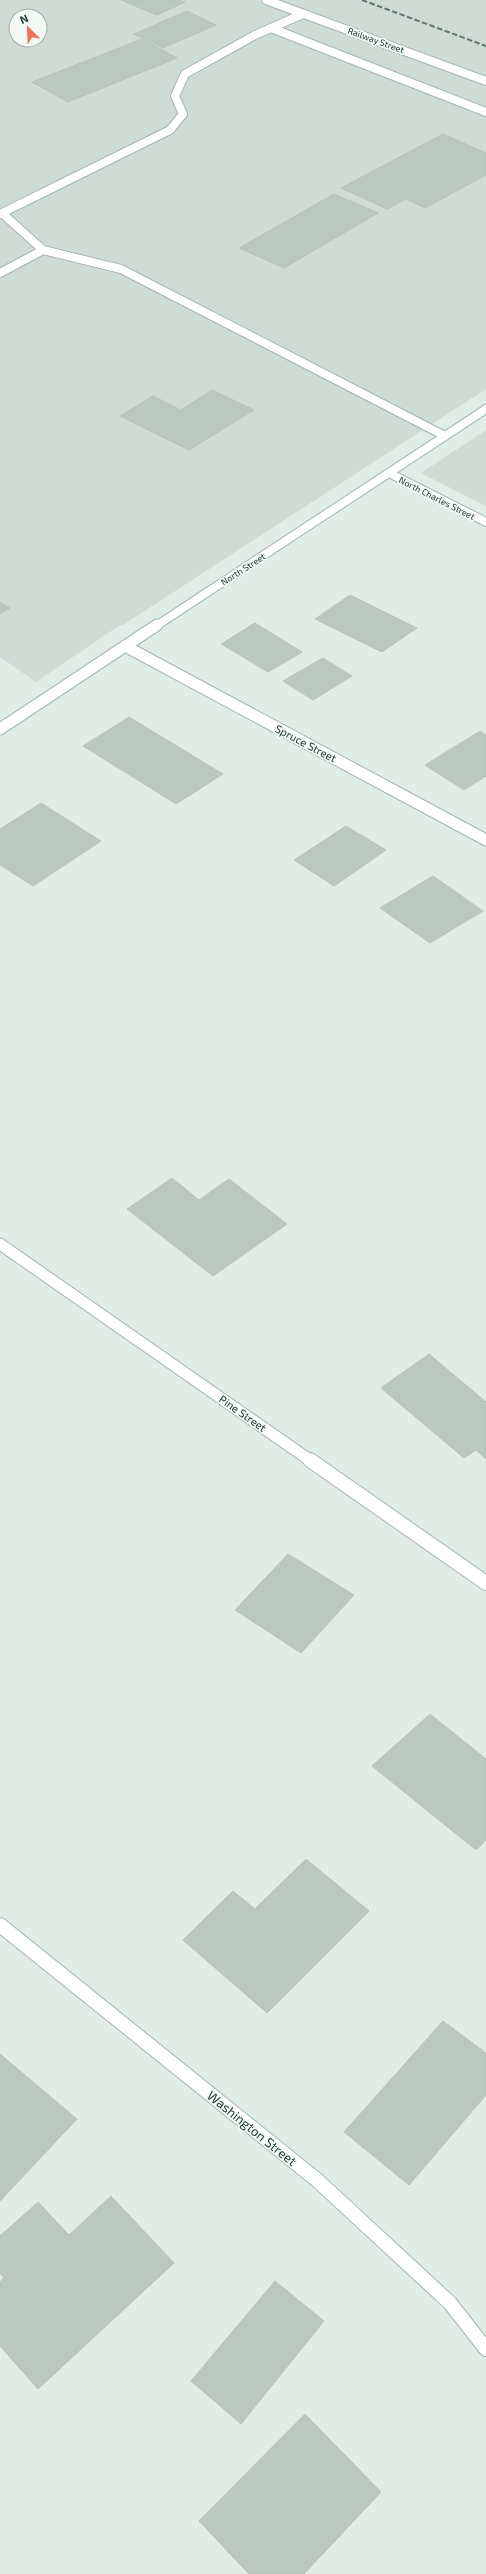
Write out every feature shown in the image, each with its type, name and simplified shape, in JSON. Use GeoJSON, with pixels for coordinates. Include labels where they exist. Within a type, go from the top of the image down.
{"type":"FeatureCollection","features":[{"type":"Feature","properties":{"kind":"street","name":"Railway Street"},"geometry":{"type":"LineString","coordinates":[[266,0],[486,81]]}},
{"type":"Feature","properties":{"kind":"street"},"geometry":{"type":"LineString","coordinates":[[303,14],[271,28],[186,74],[175,96],[183,114],[170,130],[2,214],[43,250],[121,269],[445,436]]}},
{"type":"Feature","properties":{"kind":"street"},"geometry":{"type":"LineString","coordinates":[[271,28],[486,112]]}},
{"type":"Feature","properties":{"kind":"street"},"geometry":{"type":"LineString","coordinates":[[0,273],[43,250]]}},
{"type":"Feature","properties":{"kind":"street","name":"North Street"},"geometry":{"type":"LineString","coordinates":[[0,729],[486,409]]}},
{"type":"Feature","properties":{"kind":"street","name":"North Charles Street"},"geometry":{"type":"LineString","coordinates":[[389,473],[486,522]]}},
{"type":"Feature","properties":{"kind":"street","name":"Spruce Street"},"geometry":{"type":"LineString","coordinates":[[125,646],[486,840]]}},
{"type":"Feature","properties":{"kind":"street","name":"Pine Street"},"geometry":{"type":"LineString","coordinates":[[0,1244],[486,1583]]}},
{"type":"Feature","properties":{"kind":"street","name":"Washington Street"},"geometry":{"type":"LineString","coordinates":[[0,1925],[317,2180],[450,2303],[486,2349]]}},
{"type":"Feature","properties":{"kind":"shaded area"},"geometry":{"type":"Polygon","coordinates":[[[0,0],[486,0],[486,389],[123,625],[120,625],[36,682],[0,657],[0,0]]]}},
{"type":"Feature","properties":{"kind":"shaded area"},"geometry":{"type":"Polygon","coordinates":[[[486,430],[486,506],[421,473],[486,430]]]}},
{"type":"Feature","properties":{"kind":"building"},"geometry":{"type":"Polygon","coordinates":[[[121,0],[179,0],[185,2],[157,15],[121,0]]]}},
{"type":"Feature","properties":{"kind":"building"},"geometry":{"type":"Polygon","coordinates":[[[187,11],[216,25],[163,48],[134,34],[187,11]]]}},
{"type":"Feature","properties":{"kind":"building"},"geometry":{"type":"Polygon","coordinates":[[[142,39],[177,58],[68,102],[32,82],[142,39]]]}},
{"type":"Feature","properties":{"kind":"building"},"geometry":{"type":"Polygon","coordinates":[[[443,134],[486,153],[486,175],[425,208],[406,199],[387,209],[341,188],[443,134]]]}},
{"type":"Feature","properties":{"kind":"building"},"geometry":{"type":"Polygon","coordinates":[[[334,194],[378,213],[284,268],[239,248],[334,194]]]}},
{"type":"Feature","properties":{"kind":"building"},"geometry":{"type":"Polygon","coordinates":[[[212,390],[254,410],[189,450],[120,416],[153,396],[181,410],[212,390]]]}},
{"type":"Feature","properties":{"kind":"building"},"geometry":{"type":"Polygon","coordinates":[[[350,595],[417,628],[382,652],[315,619],[350,595]]]}},
{"type":"Feature","properties":{"kind":"building"},"geometry":{"type":"Polygon","coordinates":[[[0,602],[10,608],[0,614],[0,602]]]}},
{"type":"Feature","properties":{"kind":"building"},"geometry":{"type":"Polygon","coordinates":[[[255,623],[302,652],[268,672],[221,644],[255,623]]]}},
{"type":"Feature","properties":{"kind":"building"},"geometry":{"type":"Polygon","coordinates":[[[323,658],[352,676],[313,700],[283,681],[323,658]]]}},
{"type":"Feature","properties":{"kind":"building"},"geometry":{"type":"Polygon","coordinates":[[[129,717],[223,774],[176,804],[83,746],[129,717]]]}},
{"type":"Feature","properties":{"kind":"building"},"geometry":{"type":"Polygon","coordinates":[[[480,731],[486,735],[486,776],[464,790],[425,765],[480,731]]]}},
{"type":"Feature","properties":{"kind":"building"},"geometry":{"type":"Polygon","coordinates":[[[41,803],[101,841],[33,886],[0,865],[0,829],[41,803]]]}},
{"type":"Feature","properties":{"kind":"building"},"geometry":{"type":"Polygon","coordinates":[[[346,826],[386,850],[334,886],[294,860],[346,826]]]}},
{"type":"Feature","properties":{"kind":"building"},"geometry":{"type":"Polygon","coordinates":[[[433,876],[483,911],[430,943],[380,908],[433,876]]]}},
{"type":"Feature","properties":{"kind":"building"},"geometry":{"type":"Polygon","coordinates":[[[172,1178],[199,1200],[229,1179],[287,1224],[213,1276],[127,1209],[172,1178]]]}},
{"type":"Feature","properties":{"kind":"building"},"geometry":{"type":"Polygon","coordinates":[[[429,1354],[486,1402],[486,1459],[476,1450],[464,1458],[381,1388],[429,1354]]]}},
{"type":"Feature","properties":{"kind":"building"},"geometry":{"type":"Polygon","coordinates":[[[288,1554],[354,1595],[301,1653],[235,1610],[288,1554]]]}},
{"type":"Feature","properties":{"kind":"building"},"geometry":{"type":"Polygon","coordinates":[[[430,1714],[486,1759],[486,1840],[476,1850],[372,1766],[430,1714]]]}},
{"type":"Feature","properties":{"kind":"building"},"geometry":{"type":"Polygon","coordinates":[[[306,1859],[369,1911],[267,2013],[183,1940],[233,1891],[255,1909],[306,1859]]]}},
{"type":"Feature","properties":{"kind":"building"},"geometry":{"type":"Polygon","coordinates":[[[443,2021],[486,2053],[486,2095],[409,2185],[344,2132],[443,2021]]]}},
{"type":"Feature","properties":{"kind":"building"},"geometry":{"type":"Polygon","coordinates":[[[0,2054],[77,2119],[0,2201],[0,2054]]]}},
{"type":"Feature","properties":{"kind":"building"},"geometry":{"type":"Polygon","coordinates":[[[111,2196],[174,2263],[38,2389],[0,2346],[0,2282],[4,2278],[0,2273],[0,2236],[38,2202],[69,2235],[111,2196]]]}},
{"type":"Feature","properties":{"kind":"building"},"geometry":{"type":"Polygon","coordinates":[[[275,2281],[324,2321],[241,2424],[191,2381],[275,2281]]]}},
{"type":"Feature","properties":{"kind":"building"},"geometry":{"type":"Polygon","coordinates":[[[305,2414],[381,2492],[304,2574],[249,2574],[199,2521],[305,2414]]]}},
{"type":"Feature","properties":{"kind":"railway"},"geometry":{"type":"LineString","coordinates":[[362,0],[486,46]]}}]}
